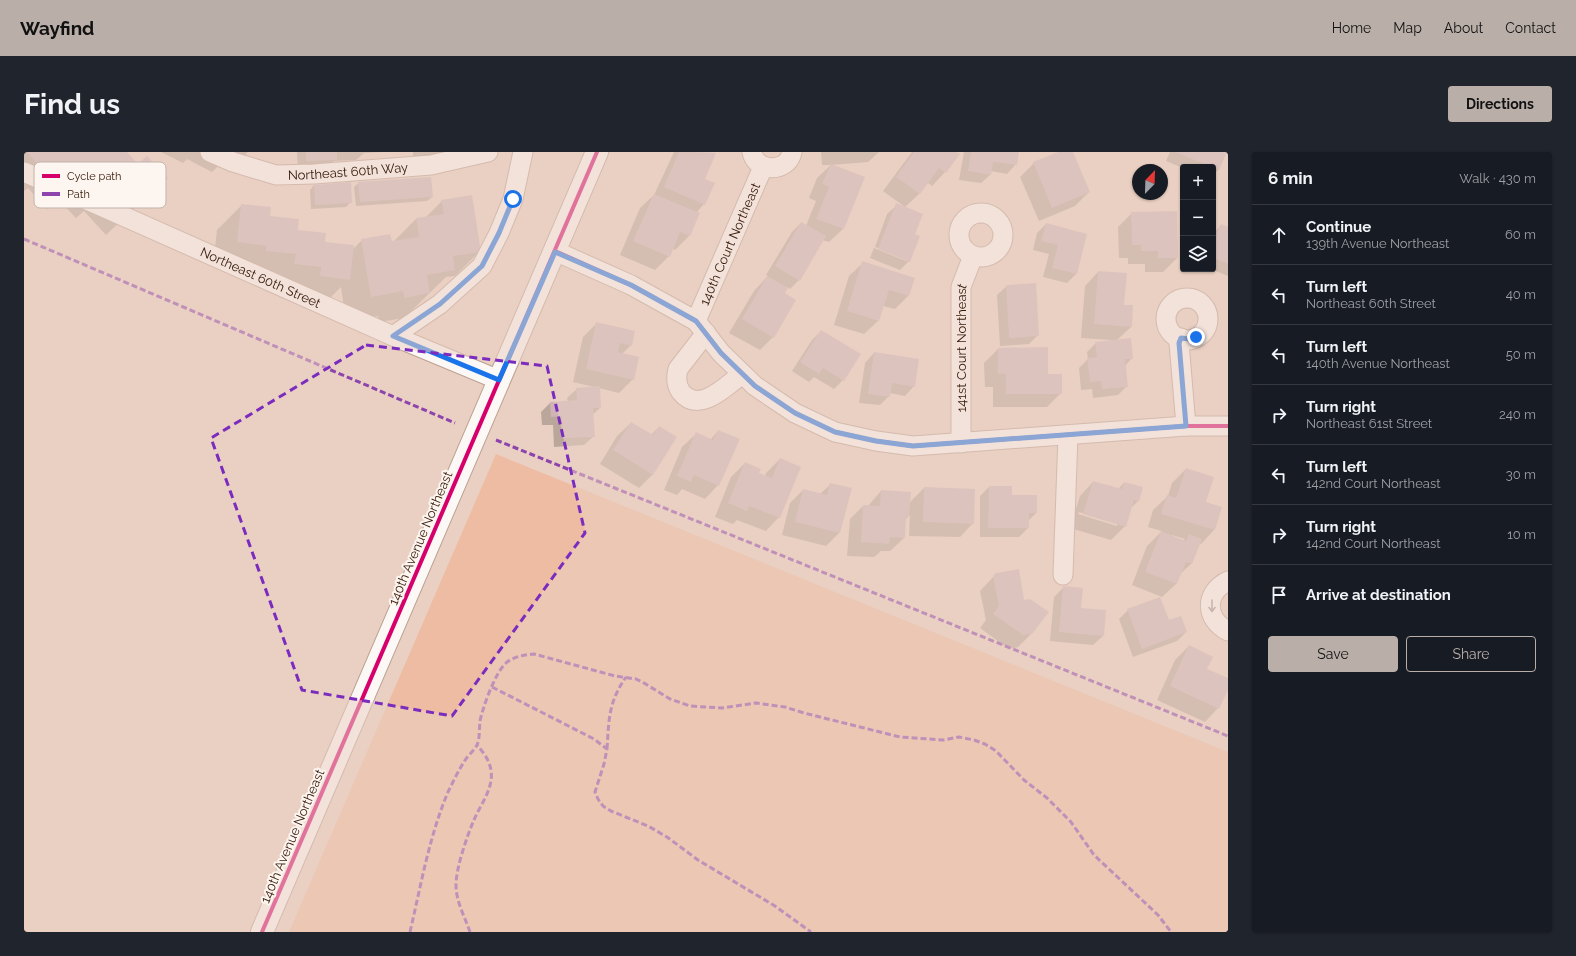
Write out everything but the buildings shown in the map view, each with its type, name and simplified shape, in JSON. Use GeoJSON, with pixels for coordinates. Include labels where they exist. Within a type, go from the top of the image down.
{"type":"FeatureCollection","features":[{"type":"Feature","properties":{"kind":"street","name":"Northeast 60th Way"},"geometry":{"type":"LineString","coordinates":[[210,152],[233,162],[276,175],[314,174],[431,165],[488,152]]}},
{"type":"Feature","properties":{"kind":"street"},"geometry":{"type":"LineString","coordinates":[[393,336],[440,304],[482,266],[499,233],[513,199],[523,152]]}},
{"type":"Feature","properties":{"kind":"street","name":"140th Avenue Northeast"},"geometry":{"type":"LineString","coordinates":[[262,932],[597,152]]}},
{"type":"Feature","properties":{"kind":"street","name":"140th Court Northeast"},"geometry":{"type":"LineString","coordinates":[[752,152],[757,162],[764,167],[772,168],[779,167],[786,162],[792,152]]}},
{"type":"Feature","properties":{"kind":"street","name":"140th Court Northeast"},"geometry":{"type":"LineString","coordinates":[[742,374],[709,399],[702,401],[695,401],[683,395],[676,382],[678,368],[701,327],[764,167]]}},
{"type":"Feature","properties":{"kind":"street","name":"Northeast 60th Street"},"geometry":{"type":"LineString","coordinates":[[24,172],[34,176]]}},
{"type":"Feature","properties":{"kind":"street","name":"Northeast 60th Street"},"geometry":{"type":"LineString","coordinates":[[105,208],[393,336],[499,380]]}},
{"type":"Feature","properties":{"kind":"street"},"geometry":{"type":"LineString","coordinates":[[555,252],[631,285],[701,327],[721,353],[755,386],[795,413],[835,432],[876,441],[913,446],[1186,426],[1228,426]]}},
{"type":"Feature","properties":{"kind":"street","name":"141st Court Northeast"},"geometry":{"type":"LineString","coordinates":[[961,443],[961,287],[973,256]]}},
{"type":"Feature","properties":{"kind":"street"},"geometry":{"type":"LineString","coordinates":[[1181,338],[1179,343],[1186,426]]}},
{"type":"Feature","properties":{"kind":"street"},"geometry":{"type":"LineString","coordinates":[[1064,575],[1068,435]]}},
{"type":"Feature","properties":{"kind":"street"},"geometry":{"type":"LineString","coordinates":[[1228,581],[1219,586],[1214,593],[1211,602],[1211,611],[1214,620],[1228,631]]}},
{"type":"Feature","properties":{"kind":"highlighted area"},"geometry":{"type":"Polygon","coordinates":[[[366,345],[547,366],[585,533],[452,716],[302,690],[211,438],[366,345]]]}},
{"type":"Feature","properties":{"kind":"shaded area"},"geometry":{"type":"Polygon","coordinates":[[[496,454],[1228,752],[1228,932],[289,932],[496,454]]]}},
{"type":"Feature","properties":{"kind":"marked path"},"geometry":{"type":"LineString","coordinates":[[24,239],[455,423]]}},
{"type":"Feature","properties":{"kind":"marked path"},"geometry":{"type":"LineString","coordinates":[[496,440],[1228,736]]}},
{"type":"Feature","properties":{"kind":"marked path"},"geometry":{"type":"LineString","coordinates":[[410,932],[426,861],[441,809],[465,760],[477,745],[479,740],[481,715],[493,684],[500,670],[507,662],[518,657],[534,654],[615,676],[636,679],[670,699],[690,706],[722,708],[756,703],[785,707],[900,737],[943,740],[959,737],[985,744],[996,751],[1024,780],[1047,798],[1071,822],[1094,855],[1158,915],[1171,932]]}},
{"type":"Feature","properties":{"kind":"marked path"},"geometry":{"type":"LineString","coordinates":[[607,749],[610,712],[620,686],[626,677]]}},
{"type":"Feature","properties":{"kind":"marked path"},"geometry":{"type":"LineString","coordinates":[[492,687],[594,739],[607,749],[595,792],[603,806],[611,811],[648,826],[667,837],[698,860],[775,906],[811,932]]}},
{"type":"Feature","properties":{"kind":"marked path"},"geometry":{"type":"LineString","coordinates":[[470,932],[459,903],[456,891],[456,878],[465,843],[474,820],[487,794],[491,780],[489,763],[477,745]]}},
{"type":"Feature","properties":{"kind":"cycle path"},"geometry":{"type":"LineString","coordinates":[[262,932],[597,152]]}},
{"type":"Feature","properties":{"kind":"cycle path"},"geometry":{"type":"LineString","coordinates":[[555,251],[631,285],[696,321],[721,353],[755,386],[795,413],[835,432],[876,441],[913,446],[1186,426],[1228,426]]}},
{"type":"Feature","properties":{"kind":"route"},"geometry":{"type":"LineString","coordinates":[[513,199],[499,233],[482,266],[440,304],[393,336],[499,380],[555,252],[631,285],[696,321],[721,353],[755,386],[795,413],[835,432],[876,441],[913,446],[1186,426],[1179,343],[1181,338],[1189,339],[1196,337]]}}]}
